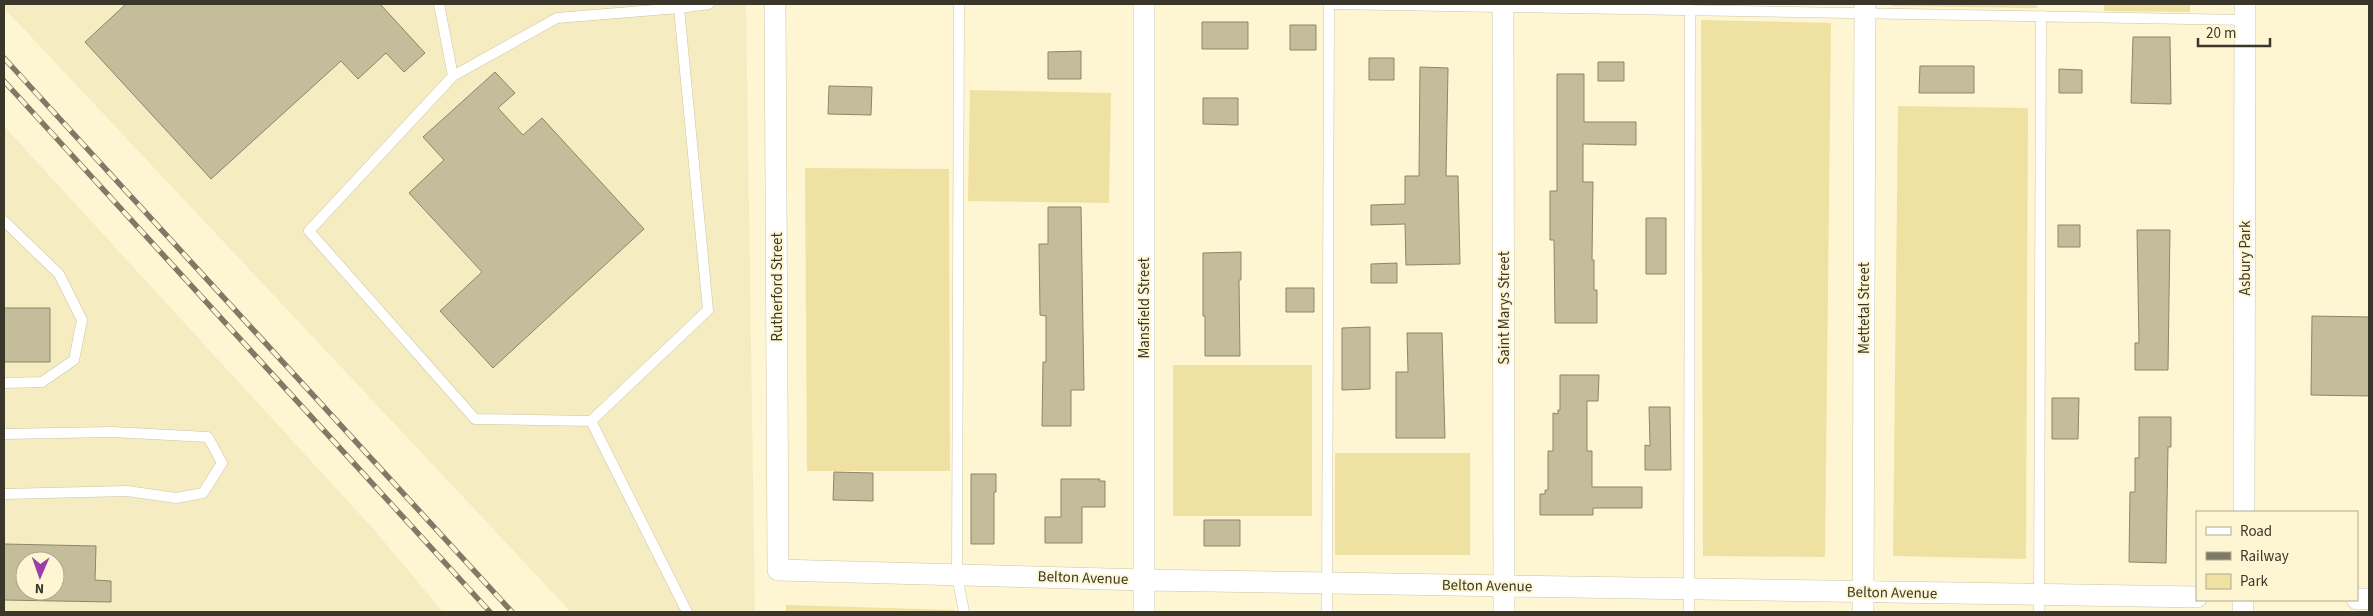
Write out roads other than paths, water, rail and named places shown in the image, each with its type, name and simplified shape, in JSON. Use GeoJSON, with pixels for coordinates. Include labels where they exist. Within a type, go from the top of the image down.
{"type":"FeatureCollection","features":[{"type":"Feature","properties":{"kind":"street","name":"Rutherford Street"},"geometry":{"type":"LineString","coordinates":[[775,4],[778,570]]}},
{"type":"Feature","properties":{"kind":"street","name":"Mansfield Street"},"geometry":{"type":"LineString","coordinates":[[1144,4],[1144,612]]}},
{"type":"Feature","properties":{"kind":"street","name":"Saint Marys Street"},"geometry":{"type":"LineString","coordinates":[[1503,5],[1504,612]]}},
{"type":"Feature","properties":{"kind":"street","name":"Mettetal Street"},"geometry":{"type":"LineString","coordinates":[[1863,602],[1865,8]]}},
{"type":"Feature","properties":{"kind":"street","name":"Asbury Park"},"geometry":{"type":"LineString","coordinates":[[2244,511],[2245,12]]}},
{"type":"Feature","properties":{"kind":"street","name":"Belton Avenue"},"geometry":{"type":"LineString","coordinates":[[778,570],[1144,580],[1689,590],[1863,602],[2039,604],[2196,597]]}},
{"type":"Feature","properties":{"kind":"lane"},"geometry":{"type":"LineString","coordinates":[[439,4],[453,76]]}},
{"type":"Feature","properties":{"kind":"lane"},"geometry":{"type":"LineString","coordinates":[[679,8],[708,310],[590,421],[475,419],[309,231],[453,76],[557,18],[709,4]]}},
{"type":"Feature","properties":{"kind":"lane"},"geometry":{"type":"LineString","coordinates":[[959,4],[957,575],[964,612]]}},
{"type":"Feature","properties":{"kind":"lane"},"geometry":{"type":"LineString","coordinates":[[1328,612],[1330,4],[1503,5],[1690,10],[1865,8],[2041,16],[2245,12]]}},
{"type":"Feature","properties":{"kind":"lane"},"geometry":{"type":"LineString","coordinates":[[1689,612],[1690,10]]}},
{"type":"Feature","properties":{"kind":"lane"},"geometry":{"type":"LineString","coordinates":[[2039,604],[2041,16]]}},
{"type":"Feature","properties":{"kind":"lane"},"geometry":{"type":"LineString","coordinates":[[4,221],[58,274],[82,320],[74,360],[42,382],[4,383]]}},
{"type":"Feature","properties":{"kind":"lane"},"geometry":{"type":"LineString","coordinates":[[590,421],[687,612]]}},
{"type":"Feature","properties":{"kind":"lane"},"geometry":{"type":"LineString","coordinates":[[4,434],[112,432],[208,437],[222,463],[203,493],[176,498],[127,490],[4,494]]}},
{"type":"Feature","properties":{"kind":"railway"},"geometry":{"type":"LineString","coordinates":[[4,58],[512,612]]}},
{"type":"Feature","properties":{"kind":"railway"},"geometry":{"type":"LineString","coordinates":[[4,81],[490,612]]}}]}
